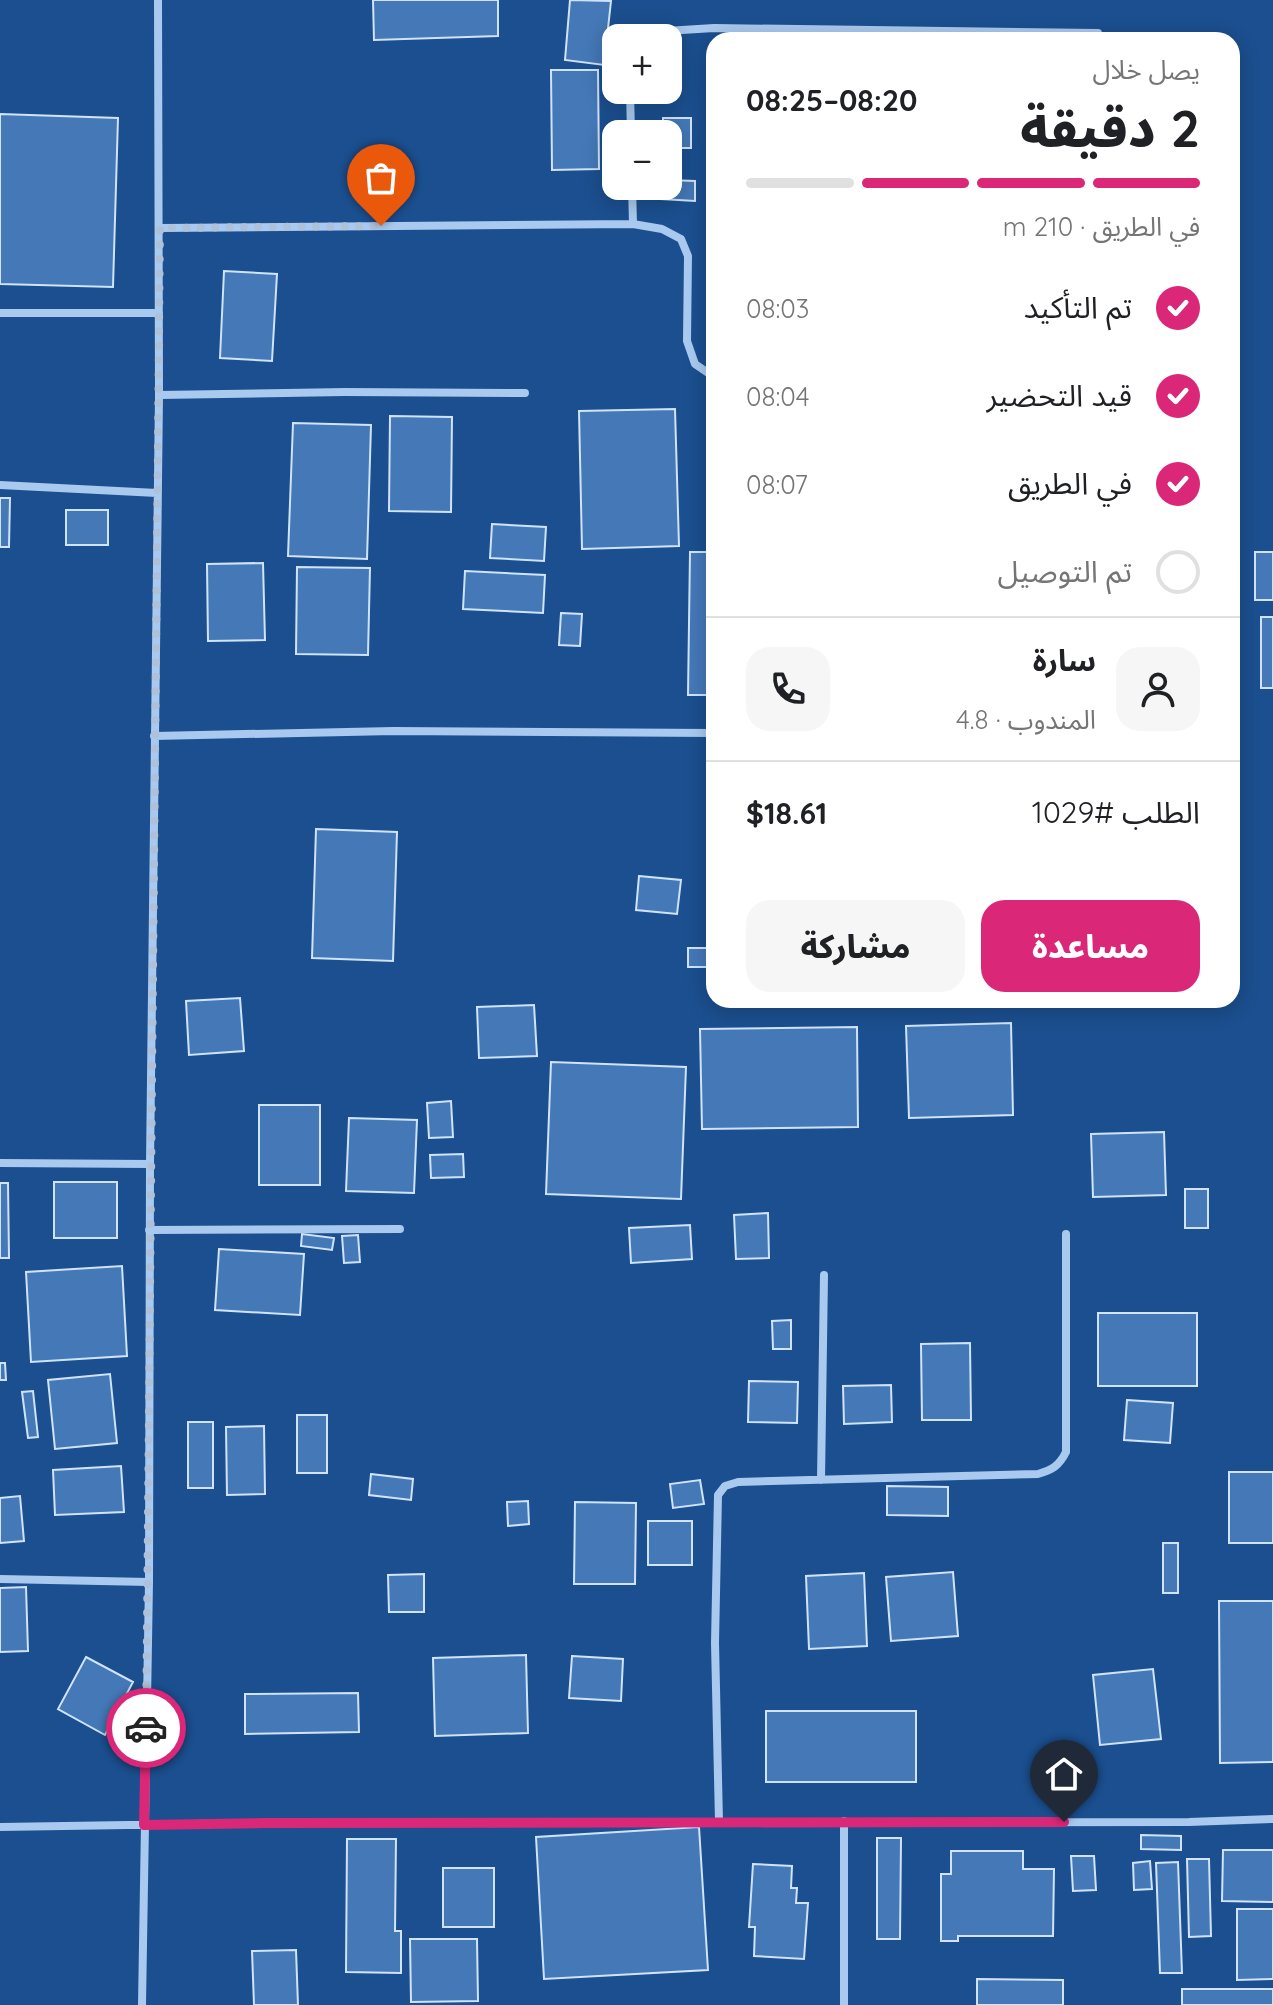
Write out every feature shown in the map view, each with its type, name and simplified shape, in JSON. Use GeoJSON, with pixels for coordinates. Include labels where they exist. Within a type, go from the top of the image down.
{"type":"FeatureCollection","features":[{"type":"Feature","properties":{"kind":"street"},"geometry":{"type":"LineString","coordinates":[[142,2005],[149,1582],[149,1230],[159,395],[158,0]]}},
{"type":"Feature","properties":{"kind":"street"},"geometry":{"type":"LineString","coordinates":[[682,30],[1021,32]]}},
{"type":"Feature","properties":{"kind":"street"},"geometry":{"type":"LineString","coordinates":[[632,200],[633,224]]}},
{"type":"Feature","properties":{"kind":"street"},"geometry":{"type":"LineString","coordinates":[[160,228],[633,224],[662,229],[681,239],[688,256],[687,341],[695,364],[706,372]]}},
{"type":"Feature","properties":{"kind":"street"},"geometry":{"type":"LineString","coordinates":[[0,313],[159,313]]}},
{"type":"Feature","properties":{"kind":"street"},"geometry":{"type":"LineString","coordinates":[[159,395],[525,393]]}},
{"type":"Feature","properties":{"kind":"street"},"geometry":{"type":"LineString","coordinates":[[0,485],[157,493]]}},
{"type":"Feature","properties":{"kind":"street"},"geometry":{"type":"LineString","coordinates":[[154,736],[393,731],[706,733]]}},
{"type":"Feature","properties":{"kind":"street"},"geometry":{"type":"LineString","coordinates":[[0,1163],[150,1164]]}},
{"type":"Feature","properties":{"kind":"street"},"geometry":{"type":"LineString","coordinates":[[149,1230],[400,1229]]}},
{"type":"Feature","properties":{"kind":"street"},"geometry":{"type":"LineString","coordinates":[[719,1822],[715,1643],[718,1495],[725,1486],[738,1482],[1038,1474],[1051,1471],[1060,1463],[1067,1442],[1066,1234]]}},
{"type":"Feature","properties":{"kind":"street"},"geometry":{"type":"LineString","coordinates":[[821,1480],[824,1275]]}},
{"type":"Feature","properties":{"kind":"street"},"geometry":{"type":"LineString","coordinates":[[0,1579],[149,1582]]}},
{"type":"Feature","properties":{"kind":"street"},"geometry":{"type":"LineString","coordinates":[[0,1827],[844,1821],[1189,1822],[1273,1819]]}},
{"type":"Feature","properties":{"kind":"street"},"geometry":{"type":"LineString","coordinates":[[844,1821],[844,2005]]}},
{"type":"Feature","properties":{"kind":"building"},"geometry":{"type":"Polygon","coordinates":[[[373,0],[498,0],[498,36],[374,40],[373,0]]]}},
{"type":"Feature","properties":{"kind":"building"},"geometry":{"type":"Polygon","coordinates":[[[570,0],[611,1],[608,24],[602,24],[602,65],[565,60],[570,0]]]}},
{"type":"Feature","properties":{"kind":"building"},"geometry":{"type":"Polygon","coordinates":[[[551,70],[598,70],[599,169],[552,170],[551,70]]]}},
{"type":"Feature","properties":{"kind":"building"},"geometry":{"type":"Polygon","coordinates":[[[0,114],[118,118],[113,287],[0,284],[0,114]]]}},
{"type":"Feature","properties":{"kind":"building"},"geometry":{"type":"Polygon","coordinates":[[[691,118],[691,148],[682,148],[682,120],[663,120],[691,118]]]}},
{"type":"Feature","properties":{"kind":"building"},"geometry":{"type":"Polygon","coordinates":[[[682,181],[695,181],[695,201],[678,200],[682,200],[682,181]]]}},
{"type":"Feature","properties":{"kind":"building"},"geometry":{"type":"Polygon","coordinates":[[[224,271],[277,274],[272,361],[220,358],[224,271]]]}},
{"type":"Feature","properties":{"kind":"building"},"geometry":{"type":"Polygon","coordinates":[[[675,409],[679,546],[582,549],[579,411],[675,409]]]}},
{"type":"Feature","properties":{"kind":"building"},"geometry":{"type":"Polygon","coordinates":[[[390,416],[452,417],[451,512],[389,511],[390,416]]]}},
{"type":"Feature","properties":{"kind":"building"},"geometry":{"type":"Polygon","coordinates":[[[293,423],[371,425],[367,559],[288,556],[293,423]]]}},
{"type":"Feature","properties":{"kind":"building"},"geometry":{"type":"Polygon","coordinates":[[[0,498],[10,498],[9,547],[0,547],[0,498]]]}},
{"type":"Feature","properties":{"kind":"building"},"geometry":{"type":"Polygon","coordinates":[[[66,510],[108,510],[108,545],[66,545],[66,510]]]}},
{"type":"Feature","properties":{"kind":"building"},"geometry":{"type":"Polygon","coordinates":[[[492,524],[546,527],[544,561],[490,558],[492,524]]]}},
{"type":"Feature","properties":{"kind":"building"},"geometry":{"type":"Polygon","coordinates":[[[690,552],[706,552],[706,695],[688,695],[690,552]]]}},
{"type":"Feature","properties":{"kind":"building"},"geometry":{"type":"Polygon","coordinates":[[[1255,552],[1273,552],[1273,600],[1255,600],[1255,552]]]}},
{"type":"Feature","properties":{"kind":"building"},"geometry":{"type":"Polygon","coordinates":[[[263,563],[265,640],[208,641],[207,564],[263,563]]]}},
{"type":"Feature","properties":{"kind":"building"},"geometry":{"type":"Polygon","coordinates":[[[297,567],[370,568],[368,655],[296,654],[297,567]]]}},
{"type":"Feature","properties":{"kind":"building"},"geometry":{"type":"Polygon","coordinates":[[[465,571],[545,575],[543,613],[463,609],[465,571]]]}},
{"type":"Feature","properties":{"kind":"building"},"geometry":{"type":"Polygon","coordinates":[[[561,613],[582,614],[580,646],[559,645],[561,613]]]}},
{"type":"Feature","properties":{"kind":"building"},"geometry":{"type":"Polygon","coordinates":[[[1261,617],[1273,617],[1273,688],[1261,688],[1261,617]]]}},
{"type":"Feature","properties":{"kind":"building"},"geometry":{"type":"Polygon","coordinates":[[[316,829],[397,832],[393,961],[312,958],[316,829]]]}},
{"type":"Feature","properties":{"kind":"building"},"geometry":{"type":"Polygon","coordinates":[[[639,876],[681,880],[677,914],[636,910],[639,876]]]}},
{"type":"Feature","properties":{"kind":"building"},"geometry":{"type":"Polygon","coordinates":[[[688,948],[706,948],[706,967],[688,967],[688,948]]]}},
{"type":"Feature","properties":{"kind":"building"},"geometry":{"type":"Polygon","coordinates":[[[240,998],[244,1051],[189,1055],[186,1001],[240,998]]]}},
{"type":"Feature","properties":{"kind":"building"},"geometry":{"type":"Polygon","coordinates":[[[534,1005],[537,1056],[479,1058],[477,1007],[534,1005]]]}},
{"type":"Feature","properties":{"kind":"building"},"geometry":{"type":"Polygon","coordinates":[[[1011,1023],[1013,1115],[909,1118],[906,1026],[1011,1023]]]}},
{"type":"Feature","properties":{"kind":"building"},"geometry":{"type":"Polygon","coordinates":[[[857,1027],[858,1127],[702,1129],[700,1029],[857,1027]]]}},
{"type":"Feature","properties":{"kind":"building"},"geometry":{"type":"Polygon","coordinates":[[[551,1062],[686,1067],[681,1199],[546,1194],[551,1062]]]}},
{"type":"Feature","properties":{"kind":"building"},"geometry":{"type":"Polygon","coordinates":[[[451,1101],[453,1137],[429,1138],[427,1103],[451,1101]]]}},
{"type":"Feature","properties":{"kind":"building"},"geometry":{"type":"Polygon","coordinates":[[[259,1105],[320,1105],[320,1185],[259,1185],[259,1105]]]}},
{"type":"Feature","properties":{"kind":"building"},"geometry":{"type":"Polygon","coordinates":[[[349,1118],[417,1120],[414,1193],[346,1191],[349,1118]]]}},
{"type":"Feature","properties":{"kind":"building"},"geometry":{"type":"Polygon","coordinates":[[[1164,1132],[1166,1195],[1093,1197],[1091,1134],[1164,1132]]]}},
{"type":"Feature","properties":{"kind":"building"},"geometry":{"type":"Polygon","coordinates":[[[463,1154],[464,1177],[431,1178],[430,1155],[463,1154]]]}},
{"type":"Feature","properties":{"kind":"building"},"geometry":{"type":"Polygon","coordinates":[[[54,1182],[117,1182],[117,1238],[54,1238],[54,1182]]]}},
{"type":"Feature","properties":{"kind":"building"},"geometry":{"type":"Polygon","coordinates":[[[0,1183],[8,1183],[9,1258],[0,1258],[0,1183]]]}},
{"type":"Feature","properties":{"kind":"building"},"geometry":{"type":"Polygon","coordinates":[[[1185,1189],[1208,1189],[1208,1228],[1185,1228],[1185,1189]]]}},
{"type":"Feature","properties":{"kind":"building"},"geometry":{"type":"Polygon","coordinates":[[[768,1213],[769,1258],[736,1259],[734,1215],[768,1213]]]}},
{"type":"Feature","properties":{"kind":"building"},"geometry":{"type":"Polygon","coordinates":[[[690,1225],[692,1259],[631,1263],[629,1228],[690,1225]]]}},
{"type":"Feature","properties":{"kind":"building"},"geometry":{"type":"Polygon","coordinates":[[[302,1234],[334,1238],[332,1250],[301,1246],[302,1234]]]}},
{"type":"Feature","properties":{"kind":"building"},"geometry":{"type":"Polygon","coordinates":[[[358,1235],[360,1262],[344,1263],[342,1236],[358,1235]]]}},
{"type":"Feature","properties":{"kind":"building"},"geometry":{"type":"Polygon","coordinates":[[[219,1249],[304,1254],[300,1315],[215,1310],[219,1249]]]}},
{"type":"Feature","properties":{"kind":"building"},"geometry":{"type":"Polygon","coordinates":[[[122,1266],[127,1356],[31,1362],[26,1272],[122,1266]]]}},
{"type":"Feature","properties":{"kind":"building"},"geometry":{"type":"Polygon","coordinates":[[[1098,1313],[1197,1313],[1197,1386],[1098,1386],[1098,1313]]]}},
{"type":"Feature","properties":{"kind":"building"},"geometry":{"type":"Polygon","coordinates":[[[791,1320],[791,1349],[773,1349],[772,1321],[791,1320]]]}},
{"type":"Feature","properties":{"kind":"building"},"geometry":{"type":"Polygon","coordinates":[[[970,1343],[971,1420],[922,1420],[921,1344],[970,1343]]]}},
{"type":"Feature","properties":{"kind":"building"},"geometry":{"type":"Polygon","coordinates":[[[0,1363],[5,1363],[6,1380],[0,1380],[0,1363]]]}},
{"type":"Feature","properties":{"kind":"building"},"geometry":{"type":"Polygon","coordinates":[[[110,1374],[117,1443],[55,1449],[48,1380],[110,1374]]]}},
{"type":"Feature","properties":{"kind":"building"},"geometry":{"type":"Polygon","coordinates":[[[749,1381],[798,1382],[797,1423],[748,1422],[749,1381]]]}},
{"type":"Feature","properties":{"kind":"building"},"geometry":{"type":"Polygon","coordinates":[[[891,1385],[892,1422],[844,1424],[843,1386],[891,1385]]]}},
{"type":"Feature","properties":{"kind":"building"},"geometry":{"type":"Polygon","coordinates":[[[33,1391],[38,1437],[28,1438],[22,1392],[33,1391]]]}},
{"type":"Feature","properties":{"kind":"building"},"geometry":{"type":"Polygon","coordinates":[[[1127,1400],[1173,1403],[1170,1443],[1124,1440],[1127,1400]]]}},
{"type":"Feature","properties":{"kind":"building"},"geometry":{"type":"Polygon","coordinates":[[[297,1415],[327,1415],[327,1473],[297,1473],[297,1415]]]}},
{"type":"Feature","properties":{"kind":"building"},"geometry":{"type":"Polygon","coordinates":[[[188,1422],[213,1422],[213,1488],[188,1488],[188,1422]]]}},
{"type":"Feature","properties":{"kind":"building"},"geometry":{"type":"Polygon","coordinates":[[[264,1426],[265,1494],[227,1495],[226,1427],[264,1426]]]}},
{"type":"Feature","properties":{"kind":"building"},"geometry":{"type":"Polygon","coordinates":[[[121,1466],[124,1512],[55,1515],[53,1470],[121,1466]]]}},
{"type":"Feature","properties":{"kind":"building"},"geometry":{"type":"Polygon","coordinates":[[[1229,1472],[1273,1472],[1273,1543],[1229,1543],[1229,1472]]]}},
{"type":"Feature","properties":{"kind":"building"},"geometry":{"type":"Polygon","coordinates":[[[371,1474],[413,1479],[411,1500],[369,1495],[371,1474]]]}},
{"type":"Feature","properties":{"kind":"building"},"geometry":{"type":"Polygon","coordinates":[[[700,1480],[704,1504],[673,1508],[670,1484],[700,1480]]]}},
{"type":"Feature","properties":{"kind":"building"},"geometry":{"type":"Polygon","coordinates":[[[887,1486],[948,1487],[948,1516],[887,1515],[887,1486]]]}},
{"type":"Feature","properties":{"kind":"building"},"geometry":{"type":"Polygon","coordinates":[[[20,1496],[24,1541],[0,1543],[0,1498],[20,1496]]]}},
{"type":"Feature","properties":{"kind":"building"},"geometry":{"type":"Polygon","coordinates":[[[528,1501],[529,1524],[508,1526],[507,1502],[528,1501]]]}},
{"type":"Feature","properties":{"kind":"building"},"geometry":{"type":"Polygon","coordinates":[[[575,1502],[636,1503],[635,1584],[574,1584],[575,1502]]]}},
{"type":"Feature","properties":{"kind":"building"},"geometry":{"type":"Polygon","coordinates":[[[648,1521],[692,1521],[692,1565],[648,1565],[648,1521]]]}},
{"type":"Feature","properties":{"kind":"building"},"geometry":{"type":"Polygon","coordinates":[[[1163,1543],[1178,1543],[1178,1593],[1163,1593],[1163,1543]]]}},
{"type":"Feature","properties":{"kind":"building"},"geometry":{"type":"Polygon","coordinates":[[[953,1572],[958,1636],[891,1641],[886,1577],[953,1572]]]}},
{"type":"Feature","properties":{"kind":"building"},"geometry":{"type":"Polygon","coordinates":[[[864,1573],[867,1646],[809,1649],[806,1576],[864,1573]]]}},
{"type":"Feature","properties":{"kind":"building"},"geometry":{"type":"Polygon","coordinates":[[[424,1574],[424,1612],[389,1612],[388,1575],[424,1574]]]}},
{"type":"Feature","properties":{"kind":"building"},"geometry":{"type":"Polygon","coordinates":[[[26,1587],[28,1651],[0,1652],[0,1588],[26,1587]]]}},
{"type":"Feature","properties":{"kind":"building"},"geometry":{"type":"Polygon","coordinates":[[[1219,1601],[1273,1601],[1273,1762],[1220,1763],[1219,1601]]]}},
{"type":"Feature","properties":{"kind":"building"},"geometry":{"type":"Polygon","coordinates":[[[526,1655],[528,1733],[435,1736],[433,1658],[526,1655]]]}},
{"type":"Feature","properties":{"kind":"building"},"geometry":{"type":"Polygon","coordinates":[[[572,1656],[623,1659],[621,1701],[569,1698],[572,1656]]]}},
{"type":"Feature","properties":{"kind":"building"},"geometry":{"type":"Polygon","coordinates":[[[86,1657],[133,1682],[105,1735],[58,1709],[86,1657]]]}},
{"type":"Feature","properties":{"kind":"building"},"geometry":{"type":"Polygon","coordinates":[[[1153,1669],[1161,1739],[1100,1745],[1093,1675],[1153,1669]]]}},
{"type":"Feature","properties":{"kind":"building"},"geometry":{"type":"Polygon","coordinates":[[[358,1693],[359,1732],[245,1734],[245,1694],[358,1693]]]}},
{"type":"Feature","properties":{"kind":"building"},"geometry":{"type":"Polygon","coordinates":[[[766,1711],[916,1711],[916,1782],[766,1782],[766,1711]]]}},
{"type":"Feature","properties":{"kind":"building"},"geometry":{"type":"Polygon","coordinates":[[[699,1827],[708,1970],[544,1979],[536,1837],[699,1827]]]}},
{"type":"Feature","properties":{"kind":"building"},"geometry":{"type":"Polygon","coordinates":[[[1141,1835],[1181,1836],[1181,1850],[1141,1849],[1141,1835]]]}},
{"type":"Feature","properties":{"kind":"building"},"geometry":{"type":"Polygon","coordinates":[[[877,1838],[901,1838],[900,1939],[877,1939],[877,1838]]]}},
{"type":"Feature","properties":{"kind":"building"},"geometry":{"type":"Polygon","coordinates":[[[347,1839],[396,1839],[395,1931],[401,1931],[401,1973],[346,1972],[347,1839]]]}},
{"type":"Feature","properties":{"kind":"building"},"geometry":{"type":"Polygon","coordinates":[[[1223,1850],[1273,1850],[1273,1902],[1222,1901],[1223,1850]]]}},
{"type":"Feature","properties":{"kind":"building"},"geometry":{"type":"Polygon","coordinates":[[[951,1851],[1023,1851],[1023,1869],[1054,1869],[1053,1936],[958,1936],[958,1941],[941,1941],[941,1874],[951,1874],[951,1851]]]}},
{"type":"Feature","properties":{"kind":"building"},"geometry":{"type":"Polygon","coordinates":[[[1071,1856],[1094,1856],[1096,1890],[1073,1891],[1071,1856]]]}},
{"type":"Feature","properties":{"kind":"building"},"geometry":{"type":"Polygon","coordinates":[[[1187,1859],[1209,1859],[1211,1936],[1189,1937],[1187,1859]]]}},
{"type":"Feature","properties":{"kind":"building"},"geometry":{"type":"Polygon","coordinates":[[[1150,1861],[1152,1889],[1134,1890],[1133,1863],[1150,1861]]]}},
{"type":"Feature","properties":{"kind":"building"},"geometry":{"type":"Polygon","coordinates":[[[1178,1862],[1182,1973],[1160,1973],[1156,1863],[1178,1862]]]}},
{"type":"Feature","properties":{"kind":"building"},"geometry":{"type":"Polygon","coordinates":[[[753,1864],[792,1866],[791,1888],[797,1888],[796,1903],[808,1903],[804,1959],[754,1956],[755,1927],[749,1927],[753,1864]]]}},
{"type":"Feature","properties":{"kind":"building"},"geometry":{"type":"Polygon","coordinates":[[[443,1868],[494,1868],[494,1927],[443,1927],[443,1868]]]}},
{"type":"Feature","properties":{"kind":"building"},"geometry":{"type":"Polygon","coordinates":[[[1237,1909],[1273,1909],[1273,1979],[1237,1980],[1237,1909]]]}},
{"type":"Feature","properties":{"kind":"building"},"geometry":{"type":"Polygon","coordinates":[[[410,1939],[477,1939],[478,2001],[411,2002],[410,1939]]]}},
{"type":"Feature","properties":{"kind":"building"},"geometry":{"type":"Polygon","coordinates":[[[296,1950],[298,2005],[254,2005],[252,1951],[296,1950]]]}},
{"type":"Feature","properties":{"kind":"building"},"geometry":{"type":"Polygon","coordinates":[[[977,1979],[1063,1980],[1063,2005],[977,2005],[977,1979]]]}},
{"type":"Feature","properties":{"kind":"building"},"geometry":{"type":"Polygon","coordinates":[[[1182,1989],[1273,1989],[1273,2005],[1182,2005],[1182,1989]]]}},
{"type":"Feature","properties":{"kind":"way so far"},"geometry":{"type":"LineString","coordinates":[[146,1728],[160,228],[381,226]]}},
{"type":"Feature","properties":{"kind":"route"},"geometry":{"type":"LineString","coordinates":[[146,1728],[144,1825],[1064,1822]]}}]}
